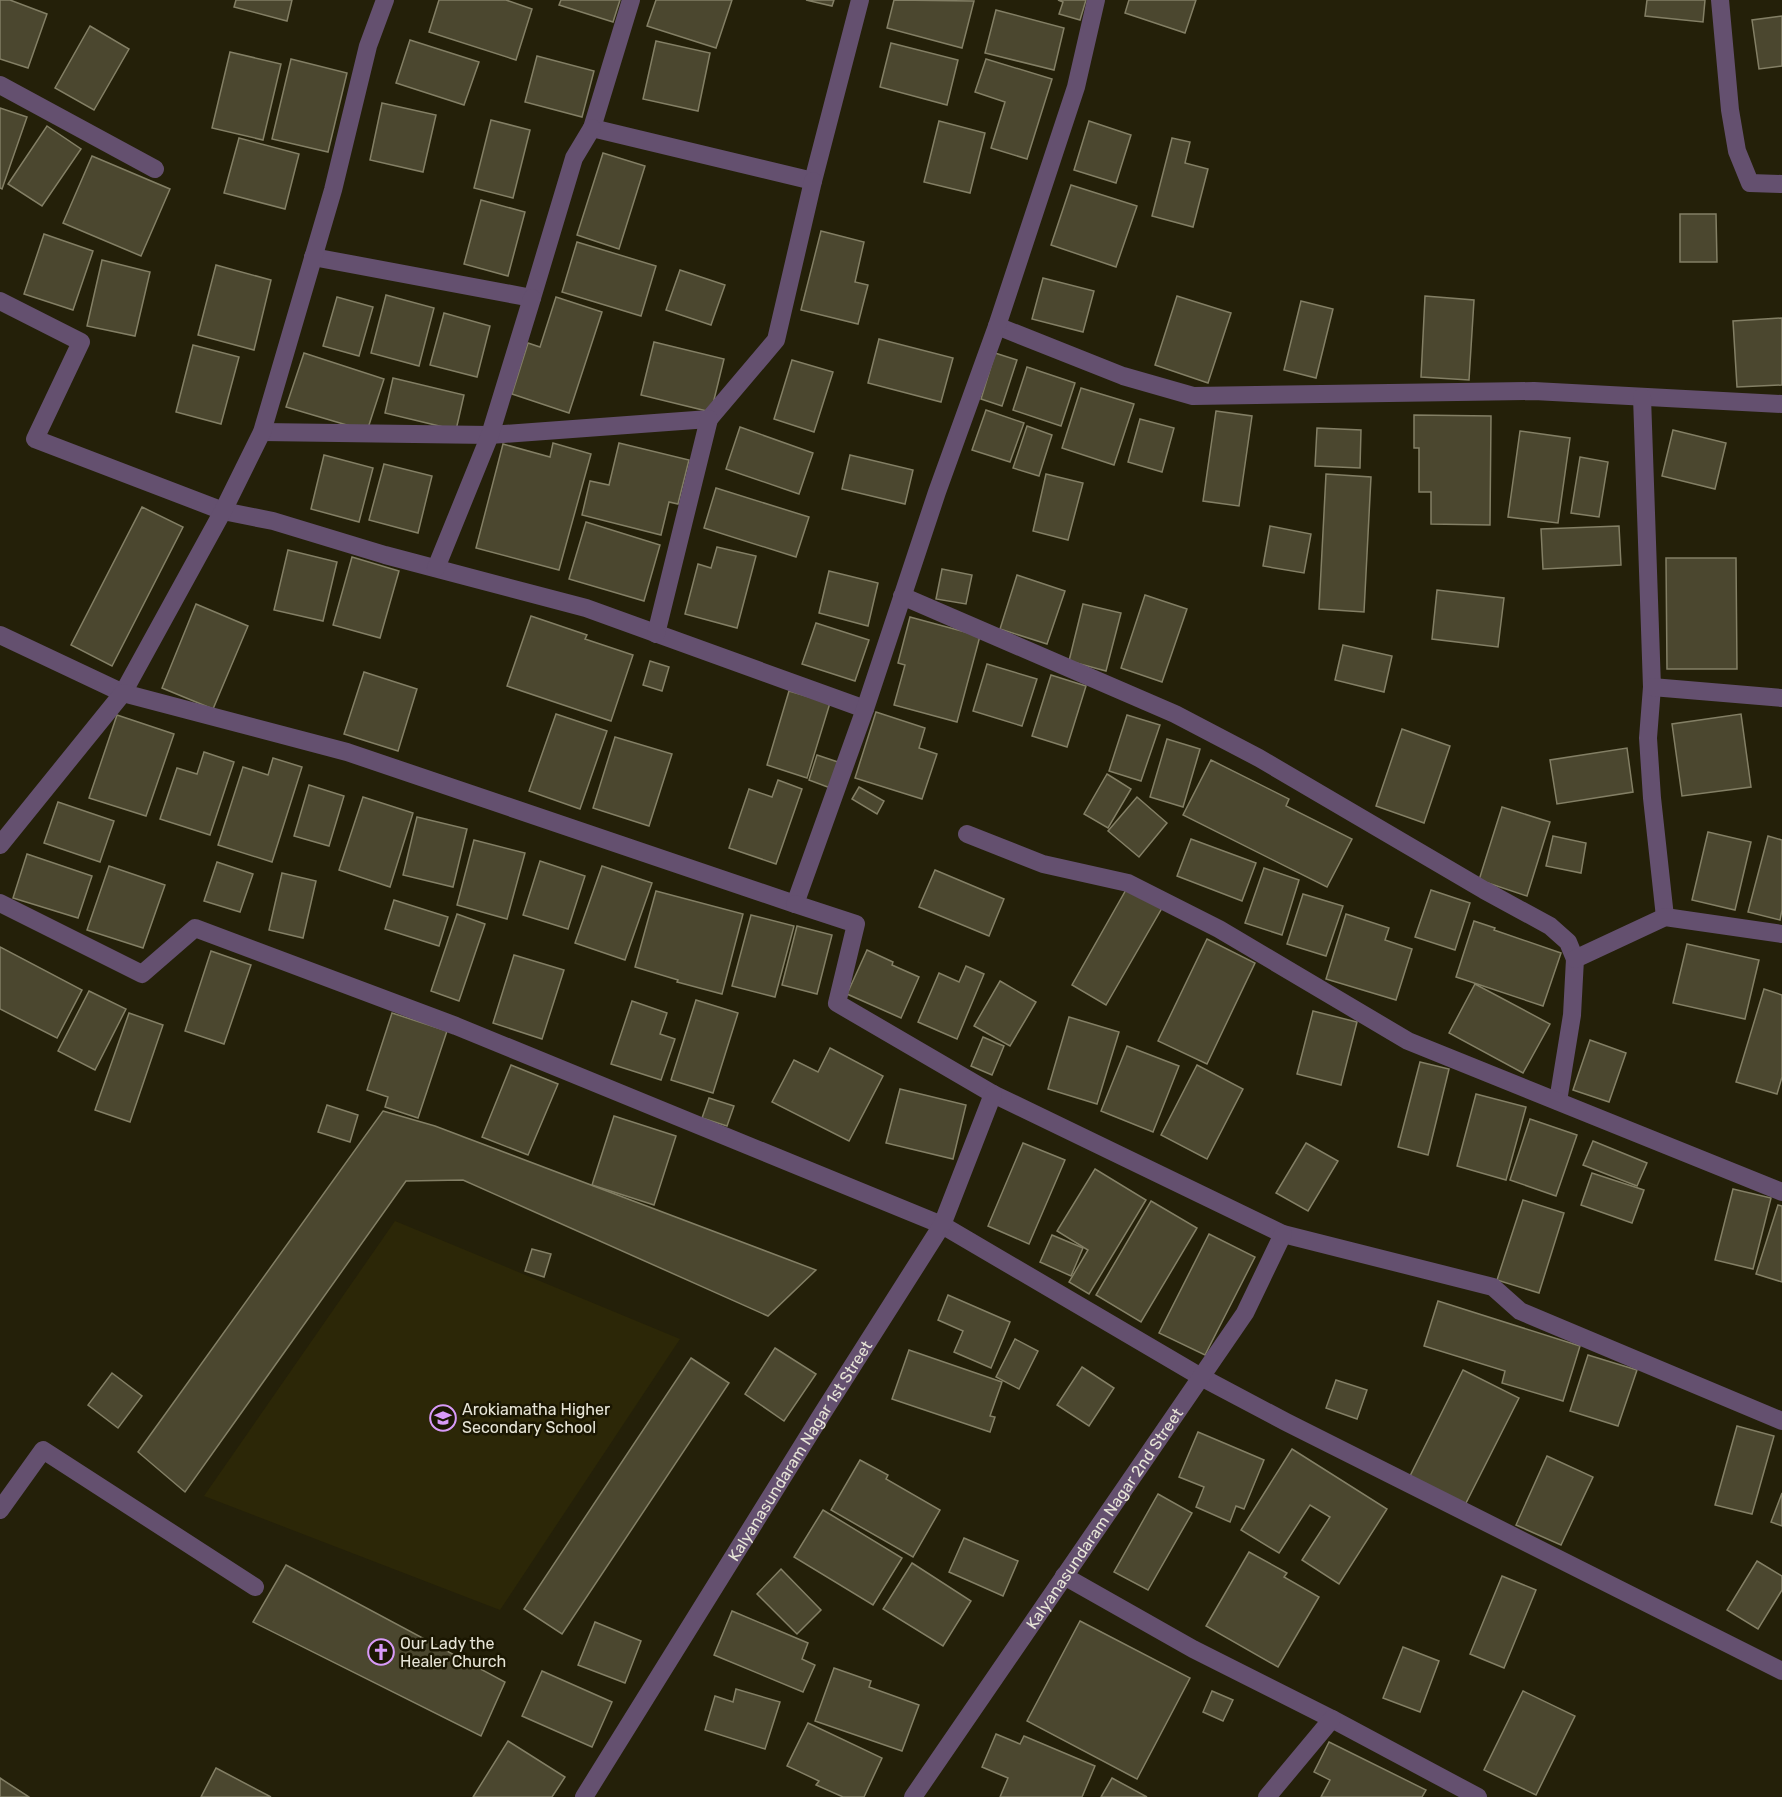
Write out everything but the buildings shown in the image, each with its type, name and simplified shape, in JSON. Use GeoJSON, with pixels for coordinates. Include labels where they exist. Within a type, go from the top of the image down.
{"type":"FeatureCollection","features":[{"type":"Feature","properties":{"kind":"street"},"geometry":{"type":"LineString","coordinates":[[0,845],[123,693],[223,511],[262,432],[333,190],[368,46],[385,0]]}},
{"type":"Feature","properties":{"kind":"street"},"geometry":{"type":"LineString","coordinates":[[436,568],[490,435],[574,158],[592,128],[631,0]]}},
{"type":"Feature","properties":{"kind":"street"},"geometry":{"type":"LineString","coordinates":[[656,634],[709,419],[776,340],[813,181],[860,0]]}},
{"type":"Feature","properties":{"kind":"street"},"geometry":{"type":"LineString","coordinates":[[795,904],[997,326],[1076,87],[1096,0]]}},
{"type":"Feature","properties":{"kind":"street"},"geometry":{"type":"LineString","coordinates":[[1720,0],[1730,110],[1737,151],[1750,183],[1782,184]]}},
{"type":"Feature","properties":{"kind":"street"},"geometry":{"type":"LineString","coordinates":[[0,85],[155,169]]}},
{"type":"Feature","properties":{"kind":"street"},"geometry":{"type":"LineString","coordinates":[[592,128],[813,181]]}},
{"type":"Feature","properties":{"kind":"street"},"geometry":{"type":"LineString","coordinates":[[313,257],[532,298]]}},
{"type":"Feature","properties":{"kind":"street"},"geometry":{"type":"LineString","coordinates":[[0,301],[81,342],[35,439],[223,511],[273,521],[385,555],[586,608],[865,709]]}},
{"type":"Feature","properties":{"kind":"street"},"geometry":{"type":"LineString","coordinates":[[997,326],[1123,376],[1193,396],[1534,391],[1782,404]]}},
{"type":"Feature","properties":{"kind":"street"},"geometry":{"type":"LineString","coordinates":[[1641,397],[1652,687],[1648,738],[1665,917]]}},
{"type":"Feature","properties":{"kind":"street"},"geometry":{"type":"LineString","coordinates":[[262,432],[490,435],[709,419]]}},
{"type":"Feature","properties":{"kind":"street"},"geometry":{"type":"LineString","coordinates":[[902,596],[1175,714],[1259,758],[1484,890],[1550,926],[1568,942],[1575,958],[1572,1015],[1558,1101]]}},
{"type":"Feature","properties":{"kind":"street"},"geometry":{"type":"LineString","coordinates":[[0,635],[123,693],[347,752],[856,924],[837,1003],[993,1094],[1283,1234],[1493,1287],[1520,1311],[1782,1421]]}},
{"type":"Feature","properties":{"kind":"street"},"geometry":{"type":"LineString","coordinates":[[1652,687],[1782,698]]}},
{"type":"Feature","properties":{"kind":"street"},"geometry":{"type":"LineString","coordinates":[[967,834],[1043,864],[1128,883],[1219,929],[1408,1041],[1782,1192]]}},
{"type":"Feature","properties":{"kind":"street"},"geometry":{"type":"LineString","coordinates":[[0,903],[142,974],[195,928],[456,1026],[942,1225],[1201,1377],[1782,1671]]}},
{"type":"Feature","properties":{"kind":"street"},"geometry":{"type":"LineString","coordinates":[[1575,958],[1665,917],[1782,934]]}},
{"type":"Feature","properties":{"kind":"street","name":"Kalyanasundaram Nagar 1st Street"},"geometry":{"type":"LineString","coordinates":[[584,1797],[942,1225],[993,1094]]}},
{"type":"Feature","properties":{"kind":"street","name":"Kalyanasundaram Nagar 2nd Street"},"geometry":{"type":"LineString","coordinates":[[913,1797],[1245,1313],[1283,1234]]}},
{"type":"Feature","properties":{"kind":"street"},"geometry":{"type":"LineString","coordinates":[[0,1510],[43,1450],[255,1587]]}},
{"type":"Feature","properties":{"kind":"street"},"geometry":{"type":"LineString","coordinates":[[1064,1576],[1193,1649],[1332,1719],[1478,1797]]}},
{"type":"Feature","properties":{"kind":"street"},"geometry":{"type":"LineString","coordinates":[[1267,1797],[1332,1719]]}},
{"type":"Feature","properties":{"kind":"shaded area","name":"Arokiamatha Higher Secondary School"},"geometry":{"type":"Polygon","coordinates":[[[395,1221],[680,1339],[500,1610],[204,1496],[395,1221]]]}},
{"type":"Feature","properties":{"kind":"place","name":"Arokiamatha Higher Secondary School"},"geometry":{"type":"Point","coordinates":[443,1418]}},
{"type":"Feature","properties":{"kind":"place","name":"Our Lady the Healer Church"},"geometry":{"type":"Point","coordinates":[381,1652]}}]}
